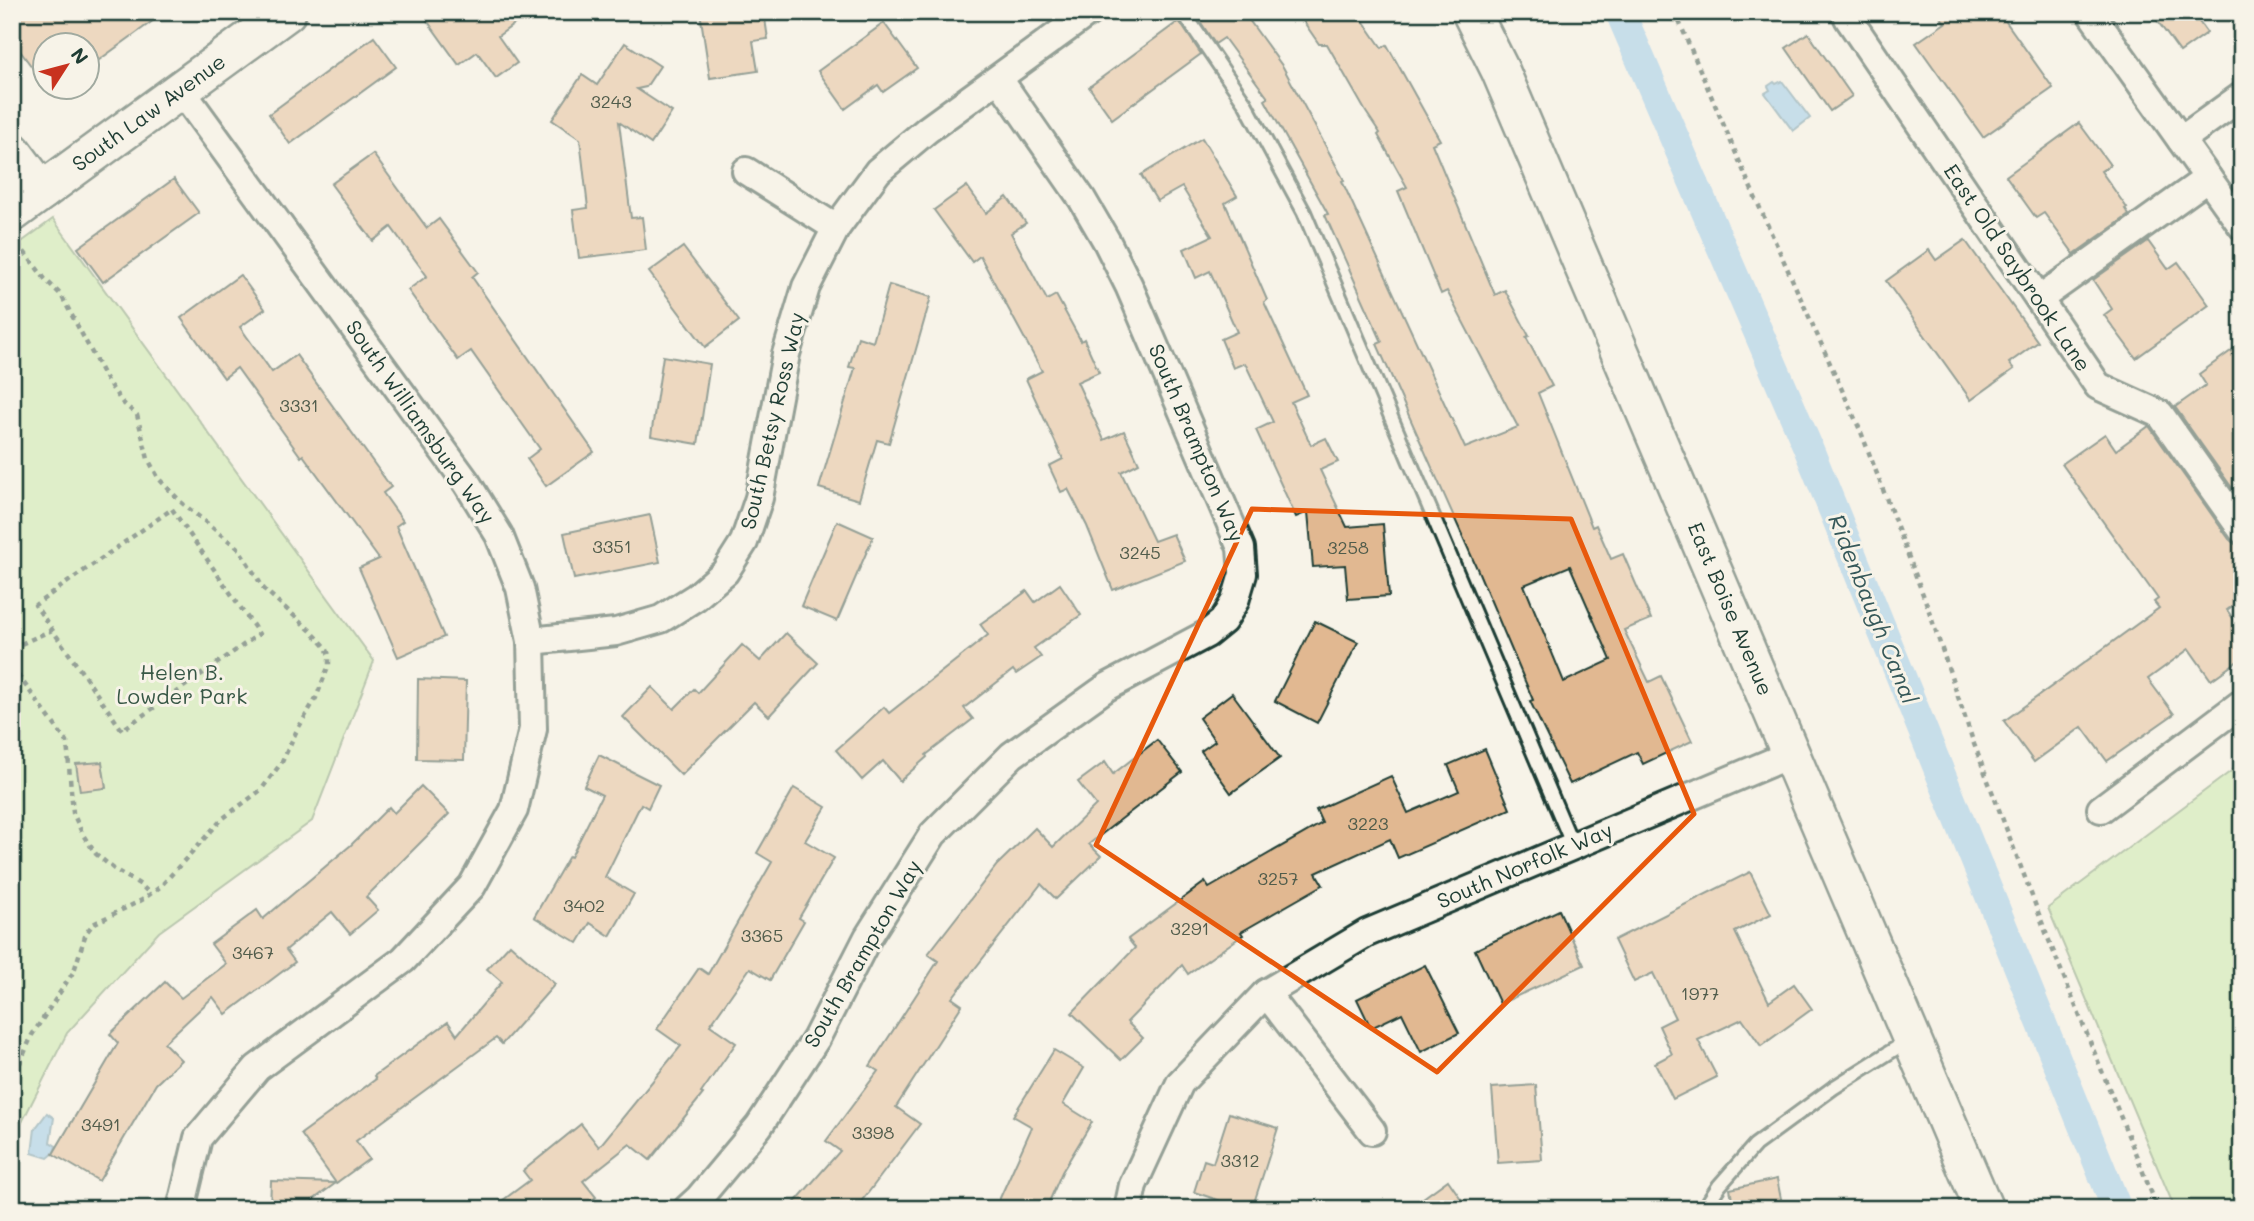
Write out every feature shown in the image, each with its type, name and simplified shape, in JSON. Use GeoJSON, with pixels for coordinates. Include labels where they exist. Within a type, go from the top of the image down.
{"type":"FeatureCollection","features":[{"type":"Feature","properties":{"kind":"street","name":"South Law Avenue"},"geometry":{"type":"LineString","coordinates":[[14,227],[42,191],[287,12]]}},
{"type":"Feature","properties":{"kind":"street","name":"South Betsy Ross Way"},"geometry":{"type":"LineString","coordinates":[[531,641],[616,632],[661,619],[696,597],[725,572],[744,542],[759,498],[786,354],[806,287],[836,228],[878,171],[927,130],[1089,12]]}},
{"type":"Feature","properties":{"kind":"street","name":"East Boise Avenue"},"geometry":{"type":"LineString","coordinates":[[1471,12],[1500,70],[1984,1209]]}},
{"type":"Feature","properties":{"kind":"street","name":"East Old Saybrook Lane"},"geometry":{"type":"LineString","coordinates":[[1855,12],[1848,18],[2098,386],[2160,414],[2242,530]]}},
{"type":"Feature","properties":{"kind":"street"},"geometry":{"type":"LineString","coordinates":[[2090,12],[2242,226]]}},
{"type":"Feature","properties":{"kind":"street","name":"South Brampton Way"},"geometry":{"type":"LineString","coordinates":[[687,1209],[759,1126],[816,1039],[868,937],[933,834],[1012,755],[1107,687],[1206,634],[1223,621],[1235,601],[1243,574],[1241,548],[1129,286],[1082,200],[999,79]]}},
{"type":"Feature","properties":{"kind":"street","name":"South Williamsburg Way"},"geometry":{"type":"LineString","coordinates":[[181,90],[467,483],[499,535],[520,588],[531,641],[533,729],[514,810],[472,886],[403,960],[257,1068],[198,1138],[181,1209]]}},
{"type":"Feature","properties":{"kind":"street"},"geometry":{"type":"LineString","coordinates":[[2181,141],[2242,96]]}},
{"type":"Feature","properties":{"kind":"street"},"geometry":{"type":"LineString","coordinates":[[12,151],[42,191]]}},
{"type":"Feature","properties":{"kind":"street"},"geometry":{"type":"LineString","coordinates":[[746,170],[836,228]]}},
{"type":"Feature","properties":{"kind":"street"},"geometry":{"type":"LineString","coordinates":[[2039,299],[2208,178]]}},
{"type":"Feature","properties":{"kind":"street"},"geometry":{"type":"LineString","coordinates":[[2101,809],[2242,703]]}},
{"type":"Feature","properties":{"kind":"street","name":"South Norfolk Way"},"geometry":{"type":"LineString","coordinates":[[1128,1209],[1133,1185],[1180,1083],[1266,993],[1367,933],[1791,754]]}},
{"type":"Feature","properties":{"kind":"street"},"geometry":{"type":"LineString","coordinates":[[1266,993],[1371,1131]]}},
{"type":"Feature","properties":{"kind":"lane"},"geometry":{"type":"LineString","coordinates":[[1183,12],[1245,103],[1304,212],[1573,846]]}},
{"type":"Feature","properties":{"kind":"lane"},"geometry":{"type":"LineString","coordinates":[[1704,1209],[1719,1186],[1755,1145],[1833,1088],[1912,1038]]}},
{"type":"Feature","properties":{"kind":"path"},"geometry":{"type":"LineString","coordinates":[[1675,12],[1861,432],[2048,939],[2158,1209]]}},
{"type":"Feature","properties":{"kind":"path"},"geometry":{"type":"LineString","coordinates":[[12,1082],[32,1035],[74,971],[86,933],[93,924],[142,900],[160,887],[222,819],[261,790],[282,762],[316,698],[329,665],[326,647],[264,589],[239,548],[182,503],[159,479],[148,459],[137,415],[122,402],[107,380],[61,295],[45,279],[14,227]]}},
{"type":"Feature","properties":{"kind":"path"},"geometry":{"type":"LineString","coordinates":[[172,509],[259,634],[122,730],[34,605],[172,509],[182,503]]}},
{"type":"Feature","properties":{"kind":"path"},"geometry":{"type":"LineString","coordinates":[[12,648],[52,630]]}},
{"type":"Feature","properties":{"kind":"path"},"geometry":{"type":"LineString","coordinates":[[12,667],[67,742],[73,813],[83,835],[96,854],[150,894]]}},
{"type":"Feature","properties":{"kind":"highlighted area"},"geometry":{"type":"Polygon","coordinates":[[[1252,509],[1571,519],[1694,814],[1437,1072],[1096,845],[1252,509]]]}},
{"type":"Feature","properties":{"kind":"green space","name":"Helen B. Lowder Park"},"geometry":{"type":"Polygon","coordinates":[[[53,219],[374,661],[312,821],[159,932],[67,1033],[12,1142],[12,249],[53,219]]]}},
{"type":"Feature","properties":{"kind":"green space"},"geometry":{"type":"Polygon","coordinates":[[[2242,763],[2242,1209],[2175,1209],[2048,908],[2242,763]]]}},
{"type":"Feature","properties":{"kind":"water"},"geometry":{"type":"Polygon","coordinates":[[[1782,81],[1810,118],[1793,131],[1765,93],[1770,90],[1768,86],[1782,81]]]}},
{"type":"Feature","properties":{"kind":"water"},"geometry":{"type":"Polygon","coordinates":[[[47,1113],[54,1118],[50,1142],[56,1146],[54,1153],[48,1158],[32,1153],[35,1129],[47,1113]]]}},
{"type":"Feature","properties":{"kind":"building"},"geometry":{"type":"Polygon","coordinates":[[[12,12],[165,12],[102,58],[102,32],[32,32],[32,67],[12,40],[12,12]]]}},
{"type":"Feature","properties":{"kind":"building"},"geometry":{"type":"Polygon","coordinates":[[[421,12],[531,12],[498,36],[517,63],[496,78],[477,52],[459,65],[421,12]]]}},
{"type":"Feature","properties":{"kind":"building"},"geometry":{"type":"Polygon","coordinates":[[[700,12],[764,12],[768,39],[753,41],[758,71],[710,78],[700,12]]]}},
{"type":"Feature","properties":{"kind":"building"},"geometry":{"type":"Polygon","coordinates":[[[1194,12],[1259,12],[1249,20],[1283,67],[1344,180],[1342,181],[1465,448],[1518,427],[1447,291],[1441,294],[1398,191],[1407,187],[1378,135],[1380,133],[1327,44],[1319,44],[1297,12],[1357,12],[1382,48],[1387,45],[1440,140],[1432,144],[1495,295],[1505,290],[1552,386],[1538,393],[1592,527],[1596,525],[1611,559],[1623,554],[1651,619],[1624,630],[1649,682],[1661,676],[1692,741],[1643,764],[1637,752],[1570,784],[1530,701],[1533,700],[1479,573],[1377,344],[1382,342],[1325,215],[1328,214],[1265,100],[1268,98],[1224,38],[1215,44],[1194,12]],[[1570,566],[1524,585],[1564,682],[1611,660],[1570,566]]]}},
{"type":"Feature","properties":{"kind":"building"},"geometry":{"type":"Polygon","coordinates":[[[1937,12],[1999,12],[2053,88],[1983,137],[1916,43],[1945,23],[1937,12]]]}},
{"type":"Feature","properties":{"kind":"building"},"geometry":{"type":"Polygon","coordinates":[[[2151,12],[2192,12],[2207,33],[2180,52],[2151,12]]]}},
{"type":"Feature","properties":{"kind":"building"},"geometry":{"type":"Polygon","coordinates":[[[1179,21],[1201,54],[1112,119],[1089,87],[1179,21]]]}},
{"type":"Feature","properties":{"kind":"building"},"geometry":{"type":"Polygon","coordinates":[[[884,23],[917,68],[883,92],[878,85],[845,109],[818,71],[884,23]]]}},
{"type":"Feature","properties":{"kind":"building"},"geometry":{"type":"Polygon","coordinates":[[[1808,33],[1852,96],[1830,111],[1786,48],[1808,33]]]}},
{"type":"Feature","properties":{"kind":"building"},"geometry":{"type":"Polygon","coordinates":[[[374,37],[396,67],[290,144],[269,114],[374,37]]]}},
{"type":"Feature","properties":{"kind":"building"},"geometry":{"type":"Polygon","coordinates":[[[625,43],[660,66],[646,87],[637,89],[672,112],[651,144],[619,122],[631,218],[642,217],[646,250],[579,258],[573,210],[588,208],[580,139],[552,120],[582,75],[597,85],[625,43]]]}},
{"type":"Feature","properties":{"kind":"building"},"geometry":{"type":"Polygon","coordinates":[[[2079,123],[2110,165],[2101,171],[2129,215],[2074,254],[2044,213],[2036,218],[2006,176],[2079,123]]]}},
{"type":"Feature","properties":{"kind":"building"},"geometry":{"type":"Polygon","coordinates":[[[1202,138],[1237,196],[1225,203],[1267,300],[1264,302],[1307,395],[1291,402],[1311,445],[1326,438],[1338,462],[1320,470],[1347,527],[1383,524],[1389,596],[1348,599],[1345,565],[1313,567],[1308,512],[1296,517],[1256,430],[1273,422],[1245,363],[1233,368],[1221,339],[1237,332],[1210,271],[1196,278],[1184,249],[1212,236],[1182,187],[1157,201],[1141,175],[1202,138]]]}},
{"type":"Feature","properties":{"kind":"building"},"geometry":{"type":"Polygon","coordinates":[[[373,154],[427,228],[439,219],[478,272],[472,277],[594,452],[546,486],[527,459],[540,449],[471,351],[458,360],[408,290],[427,276],[391,227],[373,241],[331,184],[373,154]]]}},
{"type":"Feature","properties":{"kind":"building"},"geometry":{"type":"Polygon","coordinates":[[[174,179],[199,213],[103,282],[78,248],[174,179]]]}},
{"type":"Feature","properties":{"kind":"building"},"geometry":{"type":"Polygon","coordinates":[[[967,186],[986,213],[1007,197],[1026,223],[1011,233],[1047,300],[1056,295],[1081,341],[1084,339],[1099,372],[1077,382],[1104,440],[1124,431],[1139,463],[1121,472],[1154,541],[1173,534],[1185,561],[1113,590],[1087,526],[1068,489],[1061,492],[1049,466],[1063,459],[1026,379],[1042,371],[980,256],[972,262],[934,210],[967,186]]]}},
{"type":"Feature","properties":{"kind":"building"},"geometry":{"type":"Polygon","coordinates":[[[1965,240],[2038,342],[2009,363],[2014,369],[1971,400],[1886,281],[1929,250],[1936,260],[1965,240]]]}},
{"type":"Feature","properties":{"kind":"building"},"geometry":{"type":"Polygon","coordinates":[[[2148,241],[2168,269],[2178,262],[2209,305],[2136,358],[2104,315],[2112,309],[2093,280],[2148,241]]]}},
{"type":"Feature","properties":{"kind":"building"},"geometry":{"type":"Polygon","coordinates":[[[683,247],[739,321],[705,347],[649,272],[683,247]]]}},
{"type":"Feature","properties":{"kind":"building"},"geometry":{"type":"Polygon","coordinates":[[[240,275],[265,309],[240,327],[272,372],[296,355],[391,487],[383,493],[403,521],[396,526],[444,637],[398,657],[359,568],[379,559],[237,368],[224,378],[181,318],[240,275]]]}},
{"type":"Feature","properties":{"kind":"building"},"geometry":{"type":"Polygon","coordinates":[[[889,285],[931,297],[889,443],[877,440],[859,500],[819,488],[855,368],[849,367],[858,337],[873,342],[889,285]]]}},
{"type":"Feature","properties":{"kind":"building"},"geometry":{"type":"Polygon","coordinates":[[[2242,343],[2242,502],[2175,407],[2206,385],[2199,374],[2242,343]]]}},
{"type":"Feature","properties":{"kind":"building"},"geometry":{"type":"Polygon","coordinates":[[[663,356],[710,364],[698,444],[651,436],[663,356]]]}},
{"type":"Feature","properties":{"kind":"building"},"geometry":{"type":"Polygon","coordinates":[[[2149,426],[2229,539],[2242,545],[2242,599],[2227,610],[2242,631],[2242,658],[2211,680],[2189,649],[2148,679],[2174,714],[2107,761],[2082,727],[2034,762],[2004,721],[2159,608],[2154,602],[2158,599],[2062,464],[2105,434],[2116,450],[2149,426]]]}},
{"type":"Feature","properties":{"kind":"building"},"geometry":{"type":"Polygon","coordinates":[[[650,515],[660,562],[574,579],[564,533],[650,515]]]}},
{"type":"Feature","properties":{"kind":"building"},"geometry":{"type":"Polygon","coordinates":[[[837,521],[873,537],[837,621],[801,606],[837,521]]]}},
{"type":"Feature","properties":{"kind":"building"},"geometry":{"type":"Polygon","coordinates":[[[1060,584],[1081,615],[1034,648],[1041,657],[1016,674],[1013,670],[964,708],[973,719],[926,755],[927,757],[900,781],[883,761],[862,780],[836,750],[884,707],[889,713],[988,635],[980,624],[1027,591],[1035,602],[1060,584]]]}},
{"type":"Feature","properties":{"kind":"building"},"geometry":{"type":"Polygon","coordinates":[[[1315,621],[1358,642],[1317,723],[1275,701],[1315,621]]]}},
{"type":"Feature","properties":{"kind":"building"},"geometry":{"type":"Polygon","coordinates":[[[786,633],[818,663],[769,716],[754,702],[681,775],[623,717],[652,687],[674,709],[694,689],[698,693],[742,645],[760,661],[786,633]]]}},
{"type":"Feature","properties":{"kind":"building"},"geometry":{"type":"Polygon","coordinates":[[[418,679],[466,681],[464,760],[417,759],[418,679]]]}},
{"type":"Feature","properties":{"kind":"building"},"geometry":{"type":"Polygon","coordinates":[[[1232,693],[1280,758],[1231,793],[1201,751],[1215,741],[1199,718],[1232,693]]]}},
{"type":"Feature","properties":{"kind":"building"},"geometry":{"type":"Polygon","coordinates":[[[1157,740],[1182,772],[1089,844],[1101,856],[1056,899],[1041,884],[952,998],[962,1005],[896,1107],[920,1124],[868,1193],[855,1209],[789,1209],[840,1151],[826,1141],[878,1071],[870,1066],[938,961],[928,954],[997,865],[1035,828],[1053,847],[1096,805],[1078,782],[1105,762],[1113,774],[1157,740]]]}},
{"type":"Feature","properties":{"kind":"building"},"geometry":{"type":"Polygon","coordinates":[[[1485,749],[1510,809],[1398,858],[1390,839],[1316,873],[1323,885],[1241,932],[1243,935],[1188,974],[1182,965],[1127,1022],[1143,1038],[1121,1060],[1072,1013],[1135,948],[1128,939],[1205,882],[1209,888],[1322,823],[1316,810],[1391,776],[1408,813],[1459,791],[1448,765],[1485,749]]]}},
{"type":"Feature","properties":{"kind":"building"},"geometry":{"type":"Polygon","coordinates":[[[599,755],[659,785],[648,808],[641,804],[605,877],[634,894],[610,936],[590,923],[578,943],[534,917],[569,856],[571,857],[602,795],[584,786],[599,755]]]}},
{"type":"Feature","properties":{"kind":"building"},"geometry":{"type":"Polygon","coordinates":[[[102,762],[106,788],[80,791],[76,764],[102,762]]]}},
{"type":"Feature","properties":{"kind":"building"},"geometry":{"type":"Polygon","coordinates":[[[421,786],[449,814],[366,897],[378,910],[350,934],[332,912],[286,950],[295,962],[226,1014],[213,997],[164,1043],[181,1060],[156,1084],[99,1181],[53,1154],[118,1043],[110,1034],[165,982],[181,998],[226,964],[211,944],[257,910],[263,919],[351,845],[389,807],[394,813],[421,786]]]}},
{"type":"Feature","properties":{"kind":"building"},"geometry":{"type":"Polygon","coordinates":[[[794,788],[826,807],[805,841],[834,858],[799,918],[804,921],[770,980],[750,968],[710,1025],[736,1043],[701,1093],[703,1094],[650,1160],[630,1144],[583,1181],[596,1197],[581,1209],[491,1209],[530,1180],[523,1171],[581,1124],[599,1147],[681,1046],[657,1029],[699,968],[708,974],[772,862],[757,853],[794,788]]]}},
{"type":"Feature","properties":{"kind":"building"},"geometry":{"type":"Polygon","coordinates":[[[1750,872],[1771,914],[1735,932],[1769,1002],[1794,984],[1812,1009],[1761,1046],[1742,1019],[1698,1040],[1717,1077],[1673,1099],[1655,1063],[1672,1054],[1659,1026],[1675,1018],[1653,973],[1634,982],[1614,940],[1750,872]]]}},
{"type":"Feature","properties":{"kind":"building"},"geometry":{"type":"Polygon","coordinates":[[[1559,910],[1584,965],[1500,1004],[1475,950],[1559,910]]]}},
{"type":"Feature","properties":{"kind":"building"},"geometry":{"type":"Polygon","coordinates":[[[510,944],[555,984],[502,1044],[496,1038],[356,1141],[369,1159],[336,1183],[301,1134],[448,1022],[457,1035],[502,982],[487,969],[510,944]]]}},
{"type":"Feature","properties":{"kind":"building"},"geometry":{"type":"Polygon","coordinates":[[[1425,965],[1459,1033],[1421,1052],[1402,1013],[1371,1028],[1357,999],[1425,965]]]}},
{"type":"Feature","properties":{"kind":"building"},"geometry":{"type":"Polygon","coordinates":[[[1054,1050],[1084,1068],[1063,1104],[1092,1122],[1062,1172],[1046,1209],[995,1209],[1032,1127],[1013,1116],[1054,1050]]]}},
{"type":"Feature","properties":{"kind":"building"},"geometry":{"type":"Polygon","coordinates":[[[1536,1085],[1542,1160],[1498,1163],[1492,1088],[1536,1085]]]}},
{"type":"Feature","properties":{"kind":"building"},"geometry":{"type":"Polygon","coordinates":[[[1229,1113],[1278,1128],[1252,1209],[1194,1192],[1204,1160],[1213,1163],[1229,1113]]]}},
{"type":"Feature","properties":{"kind":"building"},"geometry":{"type":"Polygon","coordinates":[[[1777,1179],[1783,1209],[1734,1209],[1730,1189],[1777,1179]]]}},
{"type":"Feature","properties":{"kind":"building"},"geometry":{"type":"Polygon","coordinates":[[[1448,1180],[1468,1209],[1408,1209],[1448,1180]]]}},
{"type":"Feature","properties":{"kind":"building"},"geometry":{"type":"Polygon","coordinates":[[[271,1181],[336,1183],[313,1200],[313,1209],[270,1209],[271,1181]]]}},
{"type":"Feature","properties":{"kind":"waterway","name":"Ridenbaugh Canal"},"geometry":{"type":"LineString","coordinates":[[1620,12],[1807,445],[2117,1209]]}}]}
